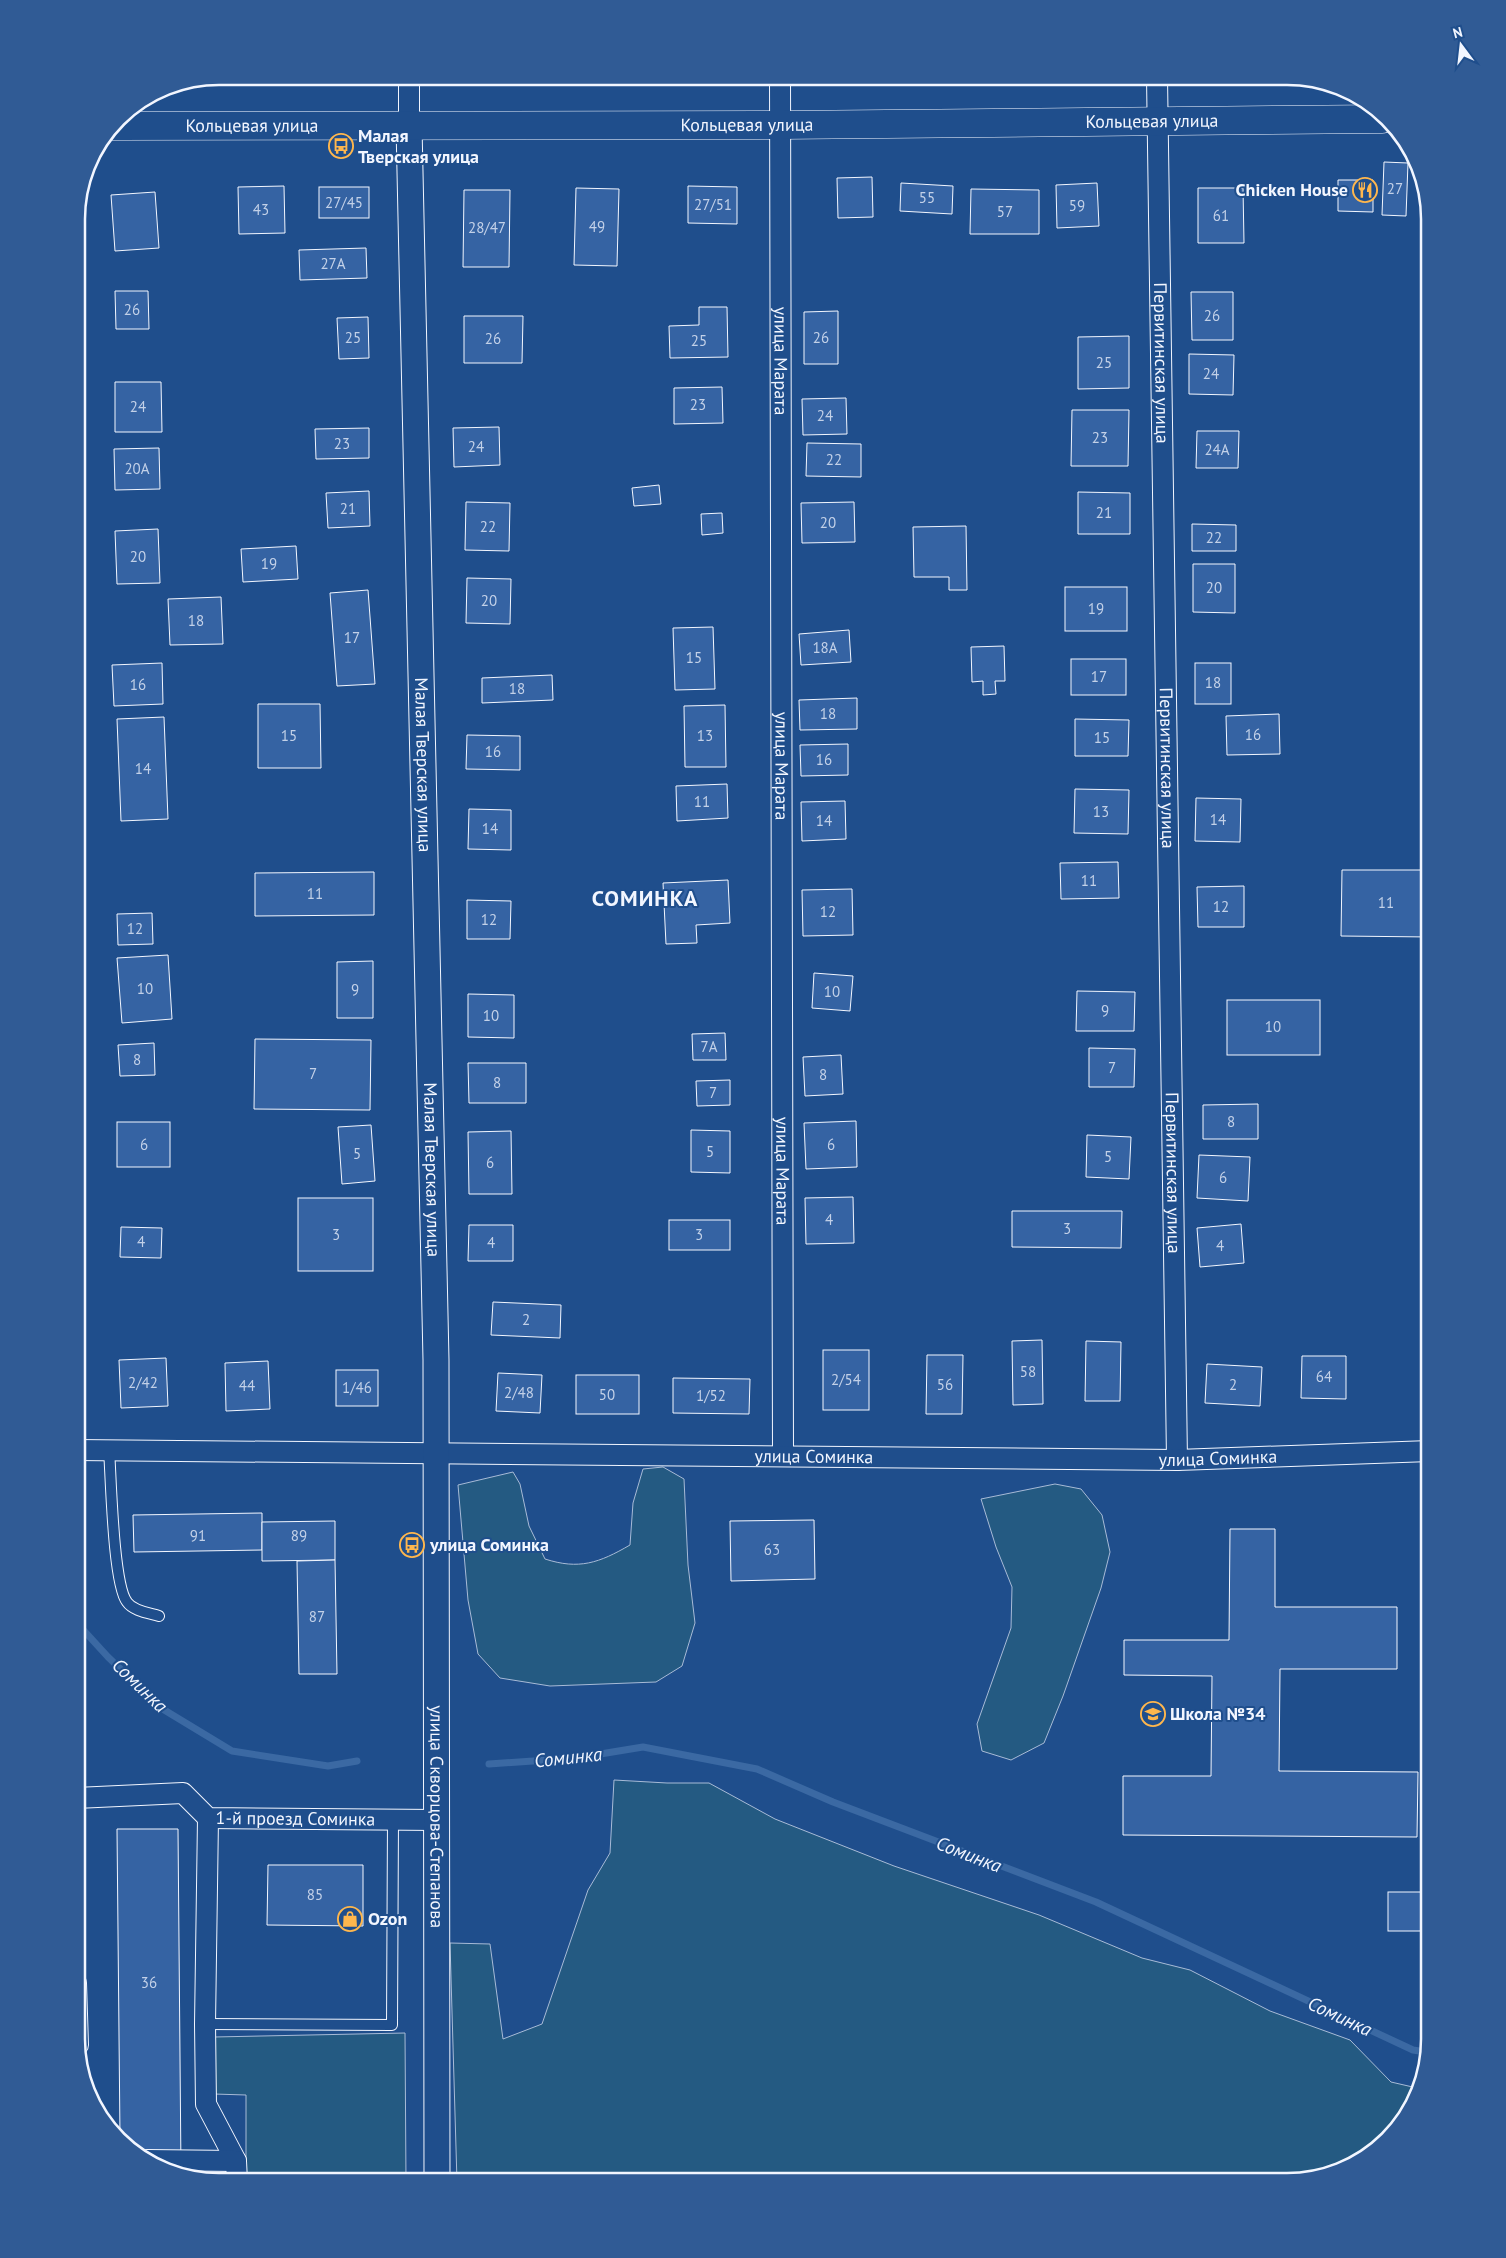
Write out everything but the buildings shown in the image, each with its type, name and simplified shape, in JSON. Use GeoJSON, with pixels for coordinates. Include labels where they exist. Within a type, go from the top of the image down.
{"type":"FeatureCollection","features":[{"type":"Feature","properties":{"kind":"main road","name":"Кольцевая улица"},"geometry":{"type":"LineString","coordinates":[[123,126],[781,125],[1376,119]]}},
{"type":"Feature","properties":{"kind":"street","name":"Малая Тверская улица"},"geometry":{"type":"LineString","coordinates":[[408,85],[436,1360],[435,1453]]}},
{"type":"Feature","properties":{"kind":"street","name":"улица Марата"},"geometry":{"type":"LineString","coordinates":[[780,85],[783,1456]]}},
{"type":"Feature","properties":{"kind":"street","name":"Первитинская улица"},"geometry":{"type":"LineString","coordinates":[[1157,85],[1177,1460]]}},
{"type":"Feature","properties":{"kind":"street","name":"улица Соминка"},"geometry":{"type":"LineString","coordinates":[[85,1450],[1177,1460],[1421,1451]]}},
{"type":"Feature","properties":{"kind":"street","name":"улица Скворцова-Степанова"},"geometry":{"type":"LineString","coordinates":[[435,1453],[437,2173]]}},
{"type":"Feature","properties":{"kind":"street","name":"1-й проезд Соминка"},"geometry":{"type":"LineString","coordinates":[[85,1798],[183,1793],[208,1818],[436,1820]]}},
{"type":"Feature","properties":{"kind":"street"},"geometry":{"type":"LineString","coordinates":[[208,1818],[204,2024],[206,2104],[236,2161],[237,2173]]}},
{"type":"Feature","properties":{"kind":"street"},"geometry":{"type":"LineString","coordinates":[[163,2160],[236,2161]]}},
{"type":"Feature","properties":{"kind":"lane"},"geometry":{"type":"LineString","coordinates":[[109,1449],[118,1573],[126,1602],[135,1608],[158,1616]]}},
{"type":"Feature","properties":{"kind":"lane"},"geometry":{"type":"LineString","coordinates":[[204,2024],[392,2025],[393,1819]]}},
{"type":"Feature","properties":{"kind":"shaded area"},"geometry":{"type":"Polygon","coordinates":[[[663,1467],[684,1479],[688,1565],[695,1623],[682,1666],[656,1682],[550,1686],[500,1678],[478,1654],[468,1600],[458,1485],[513,1472],[520,1484],[529,1526],[545,1559],[568,1564],[579,1564],[598,1560],[630,1545],[633,1503],[643,1469],[663,1467]]]}},
{"type":"Feature","properties":{"kind":"shaded area"},"geometry":{"type":"Polygon","coordinates":[[[1055,1484],[1081,1489],[1102,1515],[1110,1552],[1101,1588],[1063,1696],[1044,1743],[1011,1760],[982,1751],[977,1724],[1011,1628],[1012,1587],[996,1547],[981,1499],[1055,1484]]]}},
{"type":"Feature","properties":{"kind":"shaded area"},"geometry":{"type":"Polygon","coordinates":[[[614,1780],[709,1783],[775,1819],[894,1866],[1039,1915],[1142,1958],[1190,1970],[1270,2011],[1350,2040],[1391,2082],[1412,2087],[1411,2091],[1393,2121],[1369,2145],[1339,2163],[1305,2172],[457,2173],[450,1943],[490,1944],[503,2039],[542,2024],[588,1890],[610,1853],[614,1780]]]}},
{"type":"Feature","properties":{"kind":"shaded area"},"geometry":{"type":"Polygon","coordinates":[[[405,2033],[406,2173],[246,2173],[246,2095],[214,2094],[214,2037],[405,2033]]]}},
{"type":"Feature","properties":{"kind":"waterway","name":"Соминка"},"geometry":{"type":"LineString","coordinates":[[85,1632],[161,1708],[232,1751],[328,1766],[357,1761]]}},
{"type":"Feature","properties":{"kind":"waterway","name":"Соминка"},"geometry":{"type":"LineString","coordinates":[[489,1764],[576,1758],[643,1747],[757,1769],[833,1802],[1096,1902],[1413,2050],[1420,2051]]}},
{"type":"Feature","properties":{"kind":"place","name":"Малая Тверская улица"},"geometry":{"type":"Point","coordinates":[341,146]}},
{"type":"Feature","properties":{"kind":"place","name":"Chicken House"},"geometry":{"type":"Point","coordinates":[1365,190]}},
{"type":"Feature","properties":{"kind":"place","name":"улица Соминка"},"geometry":{"type":"Point","coordinates":[412,1545]}},
{"type":"Feature","properties":{"kind":"place","name":"Школа №34"},"geometry":{"type":"Point","coordinates":[1153,1714]}},
{"type":"Feature","properties":{"kind":"place","name":"Ozon"},"geometry":{"type":"Point","coordinates":[350,1919]}},
{"type":"Feature","properties":{"kind":"district","name":"СОМИНКА"},"geometry":{"type":"Point","coordinates":[645,898]}}]}
